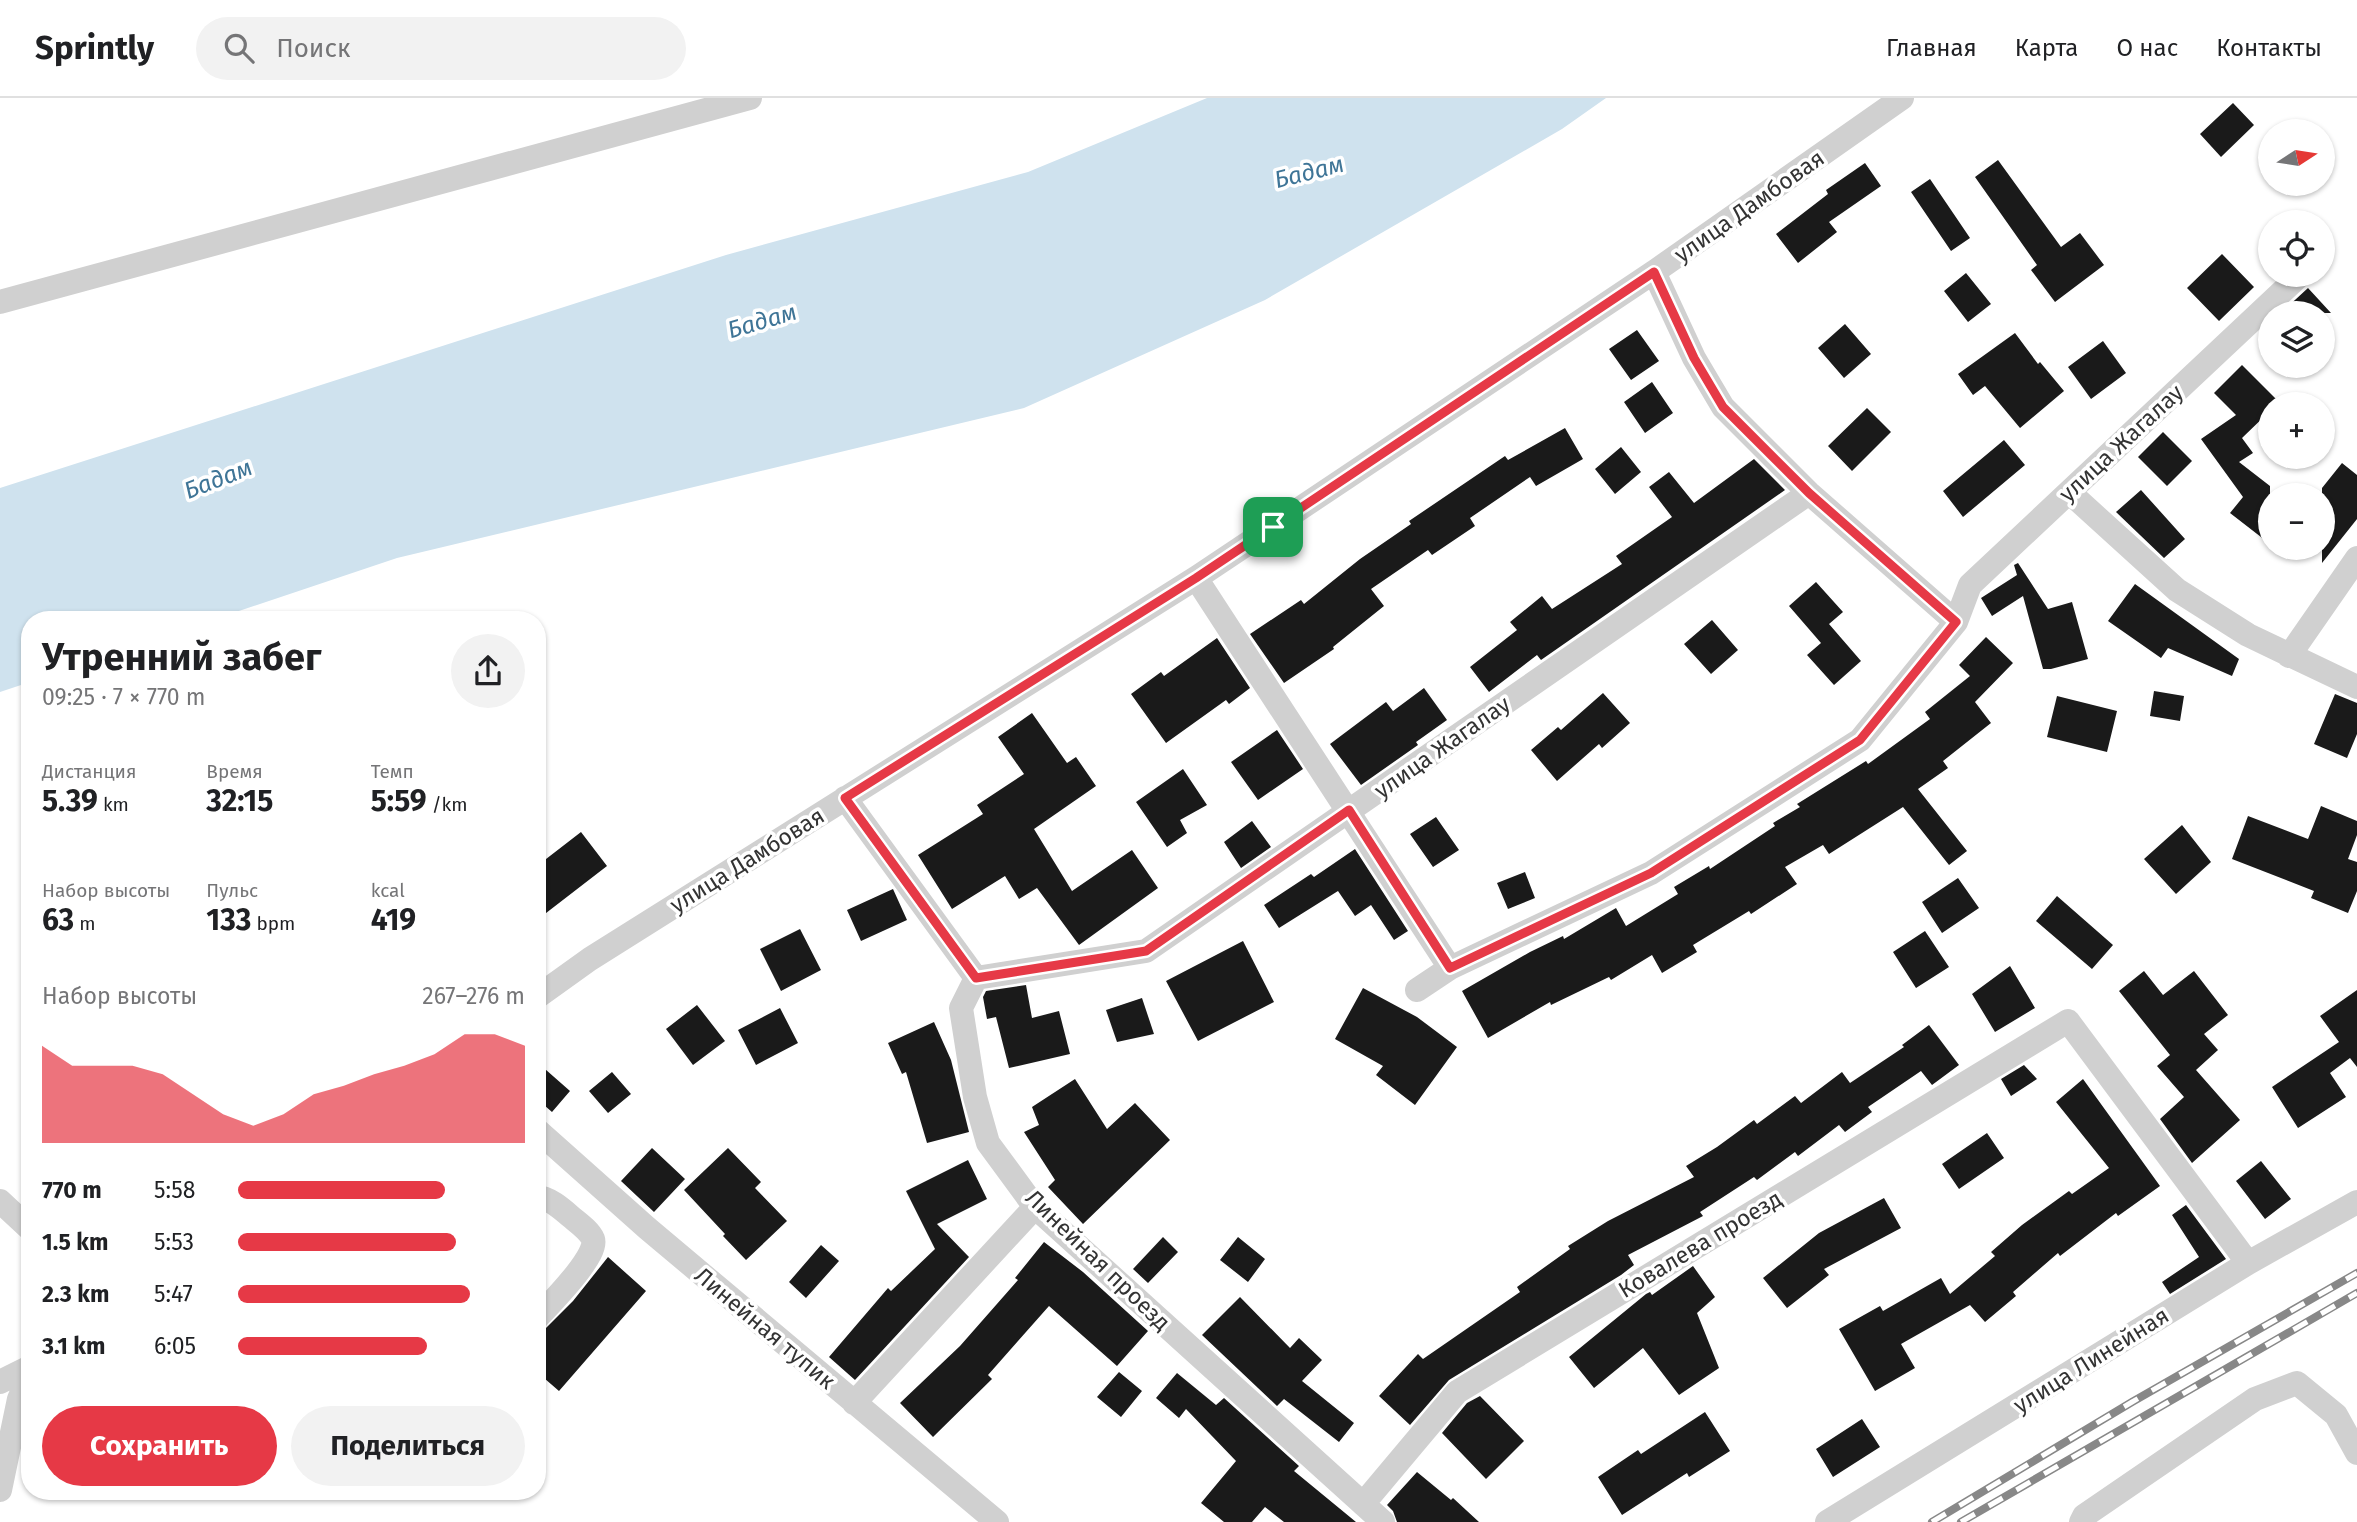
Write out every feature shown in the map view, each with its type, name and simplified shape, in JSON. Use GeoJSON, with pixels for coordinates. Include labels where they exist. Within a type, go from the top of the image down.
{"type":"FeatureCollection","features":[{"type":"Feature","properties":{"kind":"street"},"geometry":{"type":"LineString","coordinates":[[0,302],[750,98]]}},
{"type":"Feature","properties":{"kind":"street","name":"улица Дамбовая"},"geometry":{"type":"LineString","coordinates":[[546,991],[590,959],[1196,578],[1654,272],[1902,98]]}},
{"type":"Feature","properties":{"kind":"street"},"geometry":{"type":"LineString","coordinates":[[1654,272],[1694,358],[1723,407],[1809,493],[1956,622]]}},
{"type":"Feature","properties":{"kind":"street","name":"улица Жагалау"},"geometry":{"type":"LineString","coordinates":[[1417,990],[1450,968],[1651,873],[1860,740],[1956,622],[1970,585],[2287,287]]}},
{"type":"Feature","properties":{"kind":"street"},"geometry":{"type":"LineString","coordinates":[[2069,492],[2177,590],[2248,635],[2357,687]]}},
{"type":"Feature","properties":{"kind":"street","name":"улица Жагалау"},"geometry":{"type":"LineString","coordinates":[[976,978],[1146,951],[1809,493]]}},
{"type":"Feature","properties":{"kind":"street"},"geometry":{"type":"LineString","coordinates":[[2288,656],[2357,558]]}},
{"type":"Feature","properties":{"kind":"street"},"geometry":{"type":"LineString","coordinates":[[1196,578],[1450,968]]}},
{"type":"Feature","properties":{"kind":"street"},"geometry":{"type":"LineString","coordinates":[[845,798],[976,978]]}},
{"type":"Feature","properties":{"kind":"street","name":"Линейная проезд"},"geometry":{"type":"LineString","coordinates":[[976,978],[961,1008],[975,1097],[988,1143],[1035,1207],[1383,1522]]}},
{"type":"Feature","properties":{"kind":"street","name":"Ковалева проезд"},"geometry":{"type":"LineString","coordinates":[[1363,1504],[1457,1392],[2068,1021],[2248,1263]]}},
{"type":"Feature","properties":{"kind":"street","name":"Линейная тупик"},"geometry":{"type":"LineString","coordinates":[[546,1138],[646,1228],[996,1522]]}},
{"type":"Feature","properties":{"kind":"street"},"geometry":{"type":"LineString","coordinates":[[546,1200],[588,1233],[593,1241],[593,1248],[583,1265],[546,1308]]}},
{"type":"Feature","properties":{"kind":"street"},"geometry":{"type":"LineString","coordinates":[[0,1201],[21,1220]]}},
{"type":"Feature","properties":{"kind":"street","name":"улица Линейная"},"geometry":{"type":"LineString","coordinates":[[1827,1522],[2248,1263],[2357,1202]]}},
{"type":"Feature","properties":{"kind":"street"},"geometry":{"type":"LineString","coordinates":[[854,1403],[1035,1207]]}},
{"type":"Feature","properties":{"kind":"street"},"geometry":{"type":"LineString","coordinates":[[0,1382],[21,1372]]}},
{"type":"Feature","properties":{"kind":"street"},"geometry":{"type":"LineString","coordinates":[[2081,1522],[2084,1516],[2255,1399],[2297,1383],[2336,1415],[2357,1453]]}},
{"type":"Feature","properties":{"kind":"street"},"geometry":{"type":"LineString","coordinates":[[0,1490],[21,1394]]}},
{"type":"Feature","properties":{"kind":"water","name":"Бадам"},"geometry":{"type":"Polygon","coordinates":[[[1207,98],[1606,98],[1562,129],[1265,300],[1024,408],[397,558],[239,611],[21,611],[21,685],[0,692],[0,488],[726,255],[1028,172],[1207,98]]]}},
{"type":"Feature","properties":{"kind":"building"},"geometry":{"type":"Polygon","coordinates":[[[2233,103],[2254,125],[2221,157],[2200,134],[2233,103]]]}},
{"type":"Feature","properties":{"kind":"building"},"geometry":{"type":"Polygon","coordinates":[[[1998,160],[2061,247],[2080,233],[2104,265],[2055,302],[2031,270],[2037,265],[1975,177],[1998,160]]]}},
{"type":"Feature","properties":{"kind":"building"},"geometry":{"type":"Polygon","coordinates":[[[1865,163],[1881,186],[1829,222],[1837,232],[1798,263],[1776,234],[1828,194],[1826,190],[1865,163]]]}},
{"type":"Feature","properties":{"kind":"building"},"geometry":{"type":"Polygon","coordinates":[[[1930,179],[1970,238],[1951,251],[1911,192],[1930,179]]]}},
{"type":"Feature","properties":{"kind":"building"},"geometry":{"type":"Polygon","coordinates":[[[2222,254],[2254,287],[2219,321],[2187,288],[2222,254]]]}},
{"type":"Feature","properties":{"kind":"building"},"geometry":{"type":"Polygon","coordinates":[[[1966,273],[1991,304],[1968,322],[1944,291],[1966,273]]]}},
{"type":"Feature","properties":{"kind":"building"},"geometry":{"type":"Polygon","coordinates":[[[2308,288],[2320,301],[2294,301],[2308,288]]]}},
{"type":"Feature","properties":{"kind":"building"},"geometry":{"type":"Polygon","coordinates":[[[1845,324],[1871,354],[1844,378],[1818,348],[1845,324]]]}},
{"type":"Feature","properties":{"kind":"building"},"geometry":{"type":"Polygon","coordinates":[[[1637,330],[1659,361],[1631,380],[1609,349],[1637,330]]]}},
{"type":"Feature","properties":{"kind":"building"},"geometry":{"type":"Polygon","coordinates":[[[2015,333],[2038,364],[2040,362],[2064,391],[2020,428],[1985,386],[1973,395],[1958,374],[2015,333]]]}},
{"type":"Feature","properties":{"kind":"building"},"geometry":{"type":"Polygon","coordinates":[[[2103,341],[2126,373],[2091,399],[2068,367],[2103,341]]]}},
{"type":"Feature","properties":{"kind":"building"},"geometry":{"type":"Polygon","coordinates":[[[2242,365],[2269,392],[2258,392],[2258,423],[2242,438],[2253,453],[2239,462],[2266,483],[2258,483],[2258,535],[2230,513],[2243,497],[2201,439],[2236,415],[2214,393],[2242,365]]]}},
{"type":"Feature","properties":{"kind":"building"},"geometry":{"type":"Polygon","coordinates":[[[1652,382],[1673,413],[1645,433],[1624,402],[1652,382]]]}},
{"type":"Feature","properties":{"kind":"building"},"geometry":{"type":"Polygon","coordinates":[[[1867,408],[1891,432],[1852,471],[1828,446],[1867,408]]]}},
{"type":"Feature","properties":{"kind":"building"},"geometry":{"type":"Polygon","coordinates":[[[1565,428],[1583,459],[1536,486],[1530,477],[1470,518],[1475,526],[1432,555],[1428,550],[1371,589],[1384,606],[1333,647],[1334,649],[1284,683],[1250,634],[1301,600],[1304,604],[1360,559],[1411,524],[1409,521],[1505,456],[1508,460],[1565,428]]]}},
{"type":"Feature","properties":{"kind":"building"},"geometry":{"type":"Polygon","coordinates":[[[2163,432],[2192,461],[2167,486],[2138,457],[2163,432]]]}},
{"type":"Feature","properties":{"kind":"building"},"geometry":{"type":"Polygon","coordinates":[[[2004,440],[2025,465],[1963,517],[1943,491],[2004,440]]]}},
{"type":"Feature","properties":{"kind":"building"},"geometry":{"type":"Polygon","coordinates":[[[1621,447],[1641,472],[1615,494],[1595,469],[1621,447]]]}},
{"type":"Feature","properties":{"kind":"building"},"geometry":{"type":"Polygon","coordinates":[[[1754,459],[1785,490],[1541,660],[1537,655],[1489,692],[1470,667],[1517,630],[1510,622],[1542,596],[1552,609],[1622,564],[1616,556],[1672,517],[1649,487],[1669,472],[1694,503],[1754,459]]]}},
{"type":"Feature","properties":{"kind":"building"},"geometry":{"type":"Polygon","coordinates":[[[2342,463],[2357,475],[2357,519],[2335,547],[2335,483],[2326,483],[2342,463]]]}},
{"type":"Feature","properties":{"kind":"building"},"geometry":{"type":"Polygon","coordinates":[[[2141,490],[2185,539],[2164,558],[2116,512],[2141,490]]]}},
{"type":"Feature","properties":{"kind":"building"},"geometry":{"type":"Polygon","coordinates":[[[2018,563],[2048,609],[2072,602],[2088,659],[2043,669],[2023,596],[1992,616],[1981,598],[2017,575],[2014,565],[2018,563]]]}},
{"type":"Feature","properties":{"kind":"building"},"geometry":{"type":"Polygon","coordinates":[[[1816,582],[1843,612],[1829,624],[1861,661],[1834,685],[1807,655],[1821,643],[1789,606],[1816,582]]]}},
{"type":"Feature","properties":{"kind":"building"},"geometry":{"type":"Polygon","coordinates":[[[2135,584],[2239,659],[2232,676],[2168,648],[2161,658],[2108,621],[2135,584]]]}},
{"type":"Feature","properties":{"kind":"building"},"geometry":{"type":"Polygon","coordinates":[[[1712,620],[1738,650],[1711,674],[1684,644],[1712,620]]]}},
{"type":"Feature","properties":{"kind":"building"},"geometry":{"type":"Polygon","coordinates":[[[1986,637],[2013,663],[1975,702],[1991,723],[1943,761],[1948,768],[1918,789],[1967,851],[1949,865],[1903,807],[1829,854],[1823,845],[1785,867],[1797,884],[1751,914],[1749,911],[1693,945],[1697,952],[1662,973],[1652,955],[1611,980],[1609,977],[1551,1005],[1550,1002],[1488,1038],[1462,991],[1530,952],[1563,936],[1564,939],[1616,908],[1626,926],[1678,894],[1674,887],[1709,866],[1710,869],[1775,826],[1773,823],[1800,807],[1797,804],[1866,761],[1868,764],[1930,719],[1925,712],[1970,676],[1959,665],[1986,637]]]}},
{"type":"Feature","properties":{"kind":"building"},"geometry":{"type":"Polygon","coordinates":[[[1217,638],[1250,688],[1229,704],[1226,700],[1166,743],[1131,694],[1161,672],[1164,676],[1217,638]]]}},
{"type":"Feature","properties":{"kind":"building"},"geometry":{"type":"Polygon","coordinates":[[[1424,688],[1447,720],[1416,742],[1418,745],[1361,785],[1330,744],[1386,702],[1393,711],[1424,688]]]}},
{"type":"Feature","properties":{"kind":"building"},"geometry":{"type":"Polygon","coordinates":[[[2154,691],[2184,696],[2180,721],[2150,716],[2154,691]]]}},
{"type":"Feature","properties":{"kind":"building"},"geometry":{"type":"Polygon","coordinates":[[[1603,693],[1630,723],[1602,748],[1599,744],[1557,781],[1531,750],[1558,727],[1561,730],[1603,693]]]}},
{"type":"Feature","properties":{"kind":"building"},"geometry":{"type":"Polygon","coordinates":[[[2335,694],[2357,703],[2357,734],[2347,758],[2314,744],[2335,694]]]}},
{"type":"Feature","properties":{"kind":"building"},"geometry":{"type":"Polygon","coordinates":[[[2057,696],[2117,711],[2107,752],[2047,737],[2057,696]]]}},
{"type":"Feature","properties":{"kind":"building"},"geometry":{"type":"Polygon","coordinates":[[[1032,713],[1067,763],[1076,757],[1096,786],[1034,829],[1072,891],[1132,850],[1158,888],[1079,945],[1037,888],[1019,899],[1005,876],[952,909],[918,855],[983,814],[977,805],[1024,774],[998,737],[1032,713]]]}},
{"type":"Feature","properties":{"kind":"building"},"geometry":{"type":"Polygon","coordinates":[[[1277,730],[1303,769],[1258,800],[1231,762],[1277,730]]]}},
{"type":"Feature","properties":{"kind":"building"},"geometry":{"type":"Polygon","coordinates":[[[1183,769],[1207,805],[1180,820],[1187,833],[1167,847],[1136,802],[1183,769]]]}},
{"type":"Feature","properties":{"kind":"building"},"geometry":{"type":"Polygon","coordinates":[[[2321,806],[2357,821],[2357,835],[2348,859],[2357,862],[2357,891],[2348,913],[2311,898],[2314,891],[2232,859],[2248,816],[2308,839],[2321,806]]]}},
{"type":"Feature","properties":{"kind":"building"},"geometry":{"type":"Polygon","coordinates":[[[1436,817],[1459,850],[1433,867],[1410,834],[1436,817]]]}},
{"type":"Feature","properties":{"kind":"building"},"geometry":{"type":"Polygon","coordinates":[[[1252,821],[1271,847],[1241,868],[1224,842],[1252,821]]]}},
{"type":"Feature","properties":{"kind":"building"},"geometry":{"type":"Polygon","coordinates":[[[2182,825],[2211,862],[2176,894],[2144,859],[2182,825]]]}},
{"type":"Feature","properties":{"kind":"building"},"geometry":{"type":"Polygon","coordinates":[[[581,832],[607,866],[546,913],[546,859],[581,832]]]}},
{"type":"Feature","properties":{"kind":"building"},"geometry":{"type":"Polygon","coordinates":[[[1355,849],[1408,931],[1394,940],[1371,905],[1355,916],[1338,891],[1279,928],[1264,905],[1311,874],[1314,877],[1355,849]]]}},
{"type":"Feature","properties":{"kind":"building"},"geometry":{"type":"Polygon","coordinates":[[[1525,872],[1535,898],[1508,909],[1497,883],[1525,872]]]}},
{"type":"Feature","properties":{"kind":"building"},"geometry":{"type":"Polygon","coordinates":[[[1958,878],[1979,908],[1942,933],[1922,902],[1958,878]]]}},
{"type":"Feature","properties":{"kind":"building"},"geometry":{"type":"Polygon","coordinates":[[[893,889],[907,920],[861,941],[847,910],[893,889]]]}},
{"type":"Feature","properties":{"kind":"building"},"geometry":{"type":"Polygon","coordinates":[[[2057,896],[2113,945],[2092,969],[2036,921],[2057,896]]]}},
{"type":"Feature","properties":{"kind":"building"},"geometry":{"type":"Polygon","coordinates":[[[800,929],[821,970],[781,991],[760,949],[800,929]]]}},
{"type":"Feature","properties":{"kind":"building"},"geometry":{"type":"Polygon","coordinates":[[[1925,931],[1949,967],[1916,988],[1893,952],[1925,931]]]}},
{"type":"Feature","properties":{"kind":"building"},"geometry":{"type":"Polygon","coordinates":[[[1243,941],[1274,1002],[1198,1041],[1166,981],[1243,941]]]}},
{"type":"Feature","properties":{"kind":"building"},"geometry":{"type":"Polygon","coordinates":[[[2010,966],[2035,1008],[1995,1032],[1972,994],[2010,966]]]}},
{"type":"Feature","properties":{"kind":"building"},"geometry":{"type":"Polygon","coordinates":[[[2144,971],[2163,995],[2194,971],[2228,1015],[2204,1034],[2218,1050],[2196,1070],[2240,1120],[2192,1163],[2160,1119],[2184,1097],[2157,1066],[2170,1055],[2119,991],[2144,971]]]}},
{"type":"Feature","properties":{"kind":"building"},"geometry":{"type":"Polygon","coordinates":[[[1026,985],[1032,1018],[1059,1011],[1070,1054],[1009,1068],[996,1017],[987,1019],[983,997],[986,991],[1026,985]]]}},
{"type":"Feature","properties":{"kind":"building"},"geometry":{"type":"Polygon","coordinates":[[[1363,988],[1417,1017],[1457,1047],[1415,1105],[1376,1075],[1383,1066],[1335,1039],[1363,988]]]}},
{"type":"Feature","properties":{"kind":"building"},"geometry":{"type":"Polygon","coordinates":[[[2357,990],[2357,1067],[2350,1058],[2330,1073],[2346,1097],[2298,1128],[2272,1087],[2339,1042],[2320,1016],[2357,990]]]}},
{"type":"Feature","properties":{"kind":"building"},"geometry":{"type":"Polygon","coordinates":[[[1142,998],[1154,1034],[1117,1042],[1106,1010],[1142,998]]]}},
{"type":"Feature","properties":{"kind":"building"},"geometry":{"type":"Polygon","coordinates":[[[697,1005],[725,1041],[693,1065],[666,1029],[697,1005]]]}},
{"type":"Feature","properties":{"kind":"building"},"geometry":{"type":"Polygon","coordinates":[[[780,1008],[798,1043],[756,1065],[738,1030],[780,1008]]]}},
{"type":"Feature","properties":{"kind":"building"},"geometry":{"type":"Polygon","coordinates":[[[934,1022],[951,1060],[969,1132],[927,1143],[906,1072],[902,1074],[888,1043],[934,1022]]]}},
{"type":"Feature","properties":{"kind":"building"},"geometry":{"type":"Polygon","coordinates":[[[1929,1025],[1959,1065],[1932,1085],[1921,1071],[1868,1107],[1872,1112],[1845,1132],[1839,1125],[1798,1156],[1795,1152],[1757,1180],[1754,1177],[1700,1212],[1703,1216],[1628,1255],[1634,1265],[1449,1380],[1410,1425],[1379,1396],[1418,1354],[1423,1359],[1520,1292],[1517,1287],[1570,1249],[1568,1246],[1608,1221],[1694,1177],[1686,1166],[1754,1120],[1757,1124],[1795,1096],[1801,1103],[1842,1072],[1850,1083],[1904,1047],[1902,1045],[1929,1025]]]}},
{"type":"Feature","properties":{"kind":"building"},"geometry":{"type":"Polygon","coordinates":[[[2024,1065],[2037,1079],[2011,1096],[2001,1079],[2024,1065]]]}},
{"type":"Feature","properties":{"kind":"building"},"geometry":{"type":"Polygon","coordinates":[[[546,1070],[570,1091],[552,1112],[546,1107],[546,1070]]]}},
{"type":"Feature","properties":{"kind":"building"},"geometry":{"type":"Polygon","coordinates":[[[612,1072],[631,1094],[608,1113],[589,1091],[612,1072]]]}},
{"type":"Feature","properties":{"kind":"building"},"geometry":{"type":"Polygon","coordinates":[[[1075,1079],[1107,1129],[1135,1103],[1170,1140],[1083,1224],[1048,1187],[1055,1180],[1024,1132],[1039,1125],[1032,1107],[1075,1079]]]}},
{"type":"Feature","properties":{"kind":"building"},"geometry":{"type":"Polygon","coordinates":[[[2083,1079],[2160,1186],[2118,1216],[2116,1213],[2060,1256],[2058,1253],[2013,1292],[2016,1296],[1985,1322],[1970,1305],[1901,1344],[1915,1368],[1875,1391],[1839,1329],[1880,1306],[1883,1311],[1941,1278],[1950,1294],[1995,1256],[1991,1252],[2022,1225],[2069,1191],[2072,1194],[2109,1168],[2056,1102],[2083,1079]]]}},
{"type":"Feature","properties":{"kind":"building"},"geometry":{"type":"Polygon","coordinates":[[[1987,1133],[2004,1158],[1959,1189],[1942,1164],[1987,1133]]]}},
{"type":"Feature","properties":{"kind":"building"},"geometry":{"type":"Polygon","coordinates":[[[652,1148],[685,1179],[654,1212],[621,1181],[652,1148]]]}},
{"type":"Feature","properties":{"kind":"building"},"geometry":{"type":"Polygon","coordinates":[[[728,1148],[761,1182],[755,1188],[787,1221],[746,1260],[684,1190],[728,1148]]]}},
{"type":"Feature","properties":{"kind":"building"},"geometry":{"type":"Polygon","coordinates":[[[968,1160],[987,1199],[937,1224],[969,1257],[855,1380],[829,1357],[888,1288],[891,1291],[935,1249],[906,1191],[968,1160]]]}},
{"type":"Feature","properties":{"kind":"building"},"geometry":{"type":"Polygon","coordinates":[[[2261,1161],[2291,1199],[2265,1219],[2236,1181],[2261,1161]]]}},
{"type":"Feature","properties":{"kind":"building"},"geometry":{"type":"Polygon","coordinates":[[[1884,1198],[1901,1228],[1824,1269],[1829,1275],[1787,1308],[1763,1278],[1819,1233],[1884,1198]]]}},
{"type":"Feature","properties":{"kind":"building"},"geometry":{"type":"Polygon","coordinates":[[[2186,1205],[2226,1259],[2170,1294],[2162,1282],[2199,1257],[2172,1215],[2186,1205]]]}},
{"type":"Feature","properties":{"kind":"building"},"geometry":{"type":"Polygon","coordinates":[[[1163,1237],[1178,1252],[1148,1283],[1133,1269],[1163,1237]]]}},
{"type":"Feature","properties":{"kind":"building"},"geometry":{"type":"Polygon","coordinates":[[[1238,1237],[1265,1259],[1248,1282],[1220,1260],[1238,1237]]]}},
{"type":"Feature","properties":{"kind":"building"},"geometry":{"type":"Polygon","coordinates":[[[1044,1242],[1083,1272],[1148,1331],[1117,1366],[1049,1306],[988,1375],[992,1379],[933,1437],[900,1403],[960,1346],[1018,1280],[1015,1278],[1044,1242]]]}},
{"type":"Feature","properties":{"kind":"building"},"geometry":{"type":"Polygon","coordinates":[[[821,1245],[839,1261],[806,1298],[789,1282],[821,1245]]]}},
{"type":"Feature","properties":{"kind":"building"},"geometry":{"type":"Polygon","coordinates":[[[608,1257],[646,1291],[559,1391],[546,1380],[546,1328],[573,1301],[608,1257]]]}},
{"type":"Feature","properties":{"kind":"building"},"geometry":{"type":"Polygon","coordinates":[[[1693,1266],[1715,1297],[1697,1313],[1719,1368],[1679,1395],[1643,1348],[1594,1388],[1569,1357],[1646,1294],[1650,1292],[1652,1295],[1693,1266]]]}},
{"type":"Feature","properties":{"kind":"building"},"geometry":{"type":"Polygon","coordinates":[[[1240,1297],[1290,1348],[1299,1338],[1322,1360],[1302,1381],[1354,1423],[1339,1442],[1284,1399],[1277,1406],[1202,1335],[1240,1297]]]}},
{"type":"Feature","properties":{"kind":"building"},"geometry":{"type":"Polygon","coordinates":[[[1119,1372],[1142,1391],[1121,1417],[1097,1397],[1119,1372]]]}},
{"type":"Feature","properties":{"kind":"building"},"geometry":{"type":"Polygon","coordinates":[[[1177,1373],[1216,1405],[1224,1398],[1299,1466],[1294,1471],[1356,1522],[1284,1522],[1265,1507],[1252,1522],[1224,1522],[1201,1503],[1236,1461],[1186,1409],[1179,1418],[1156,1398],[1177,1373]]]}},
{"type":"Feature","properties":{"kind":"building"},"geometry":{"type":"Polygon","coordinates":[[[1480,1396],[1524,1441],[1486,1479],[1442,1433],[1467,1403],[1480,1396]]]}},
{"type":"Feature","properties":{"kind":"building"},"geometry":{"type":"Polygon","coordinates":[[[1705,1412],[1730,1451],[1689,1477],[1687,1473],[1622,1515],[1598,1477],[1638,1450],[1641,1454],[1705,1412]]]}},
{"type":"Feature","properties":{"kind":"building"},"geometry":{"type":"Polygon","coordinates":[[[1862,1419],[1880,1447],[1833,1477],[1816,1449],[1862,1419]]]}},
{"type":"Feature","properties":{"kind":"building"},"geometry":{"type":"Polygon","coordinates":[[[1417,1472],[1451,1500],[1453,1498],[1479,1522],[1397,1522],[1393,1511],[1387,1505],[1417,1472]]]}},
{"type":"Feature","properties":{"kind":"railway"},"geometry":{"type":"LineString","coordinates":[[1932,1522],[2132,1402],[2357,1273]]}},
{"type":"Feature","properties":{"kind":"railway"},"geometry":{"type":"LineString","coordinates":[[1961,1522],[2357,1293]]}},
{"type":"Feature","properties":{"kind":"route"},"geometry":{"type":"LineString","coordinates":[[1654,272],[1694,358],[1723,407],[1809,493],[1956,622],[1860,740],[1651,873],[1450,968],[1349,810],[1146,951],[976,978],[845,798],[1273,527],[1654,272]]}}]}
